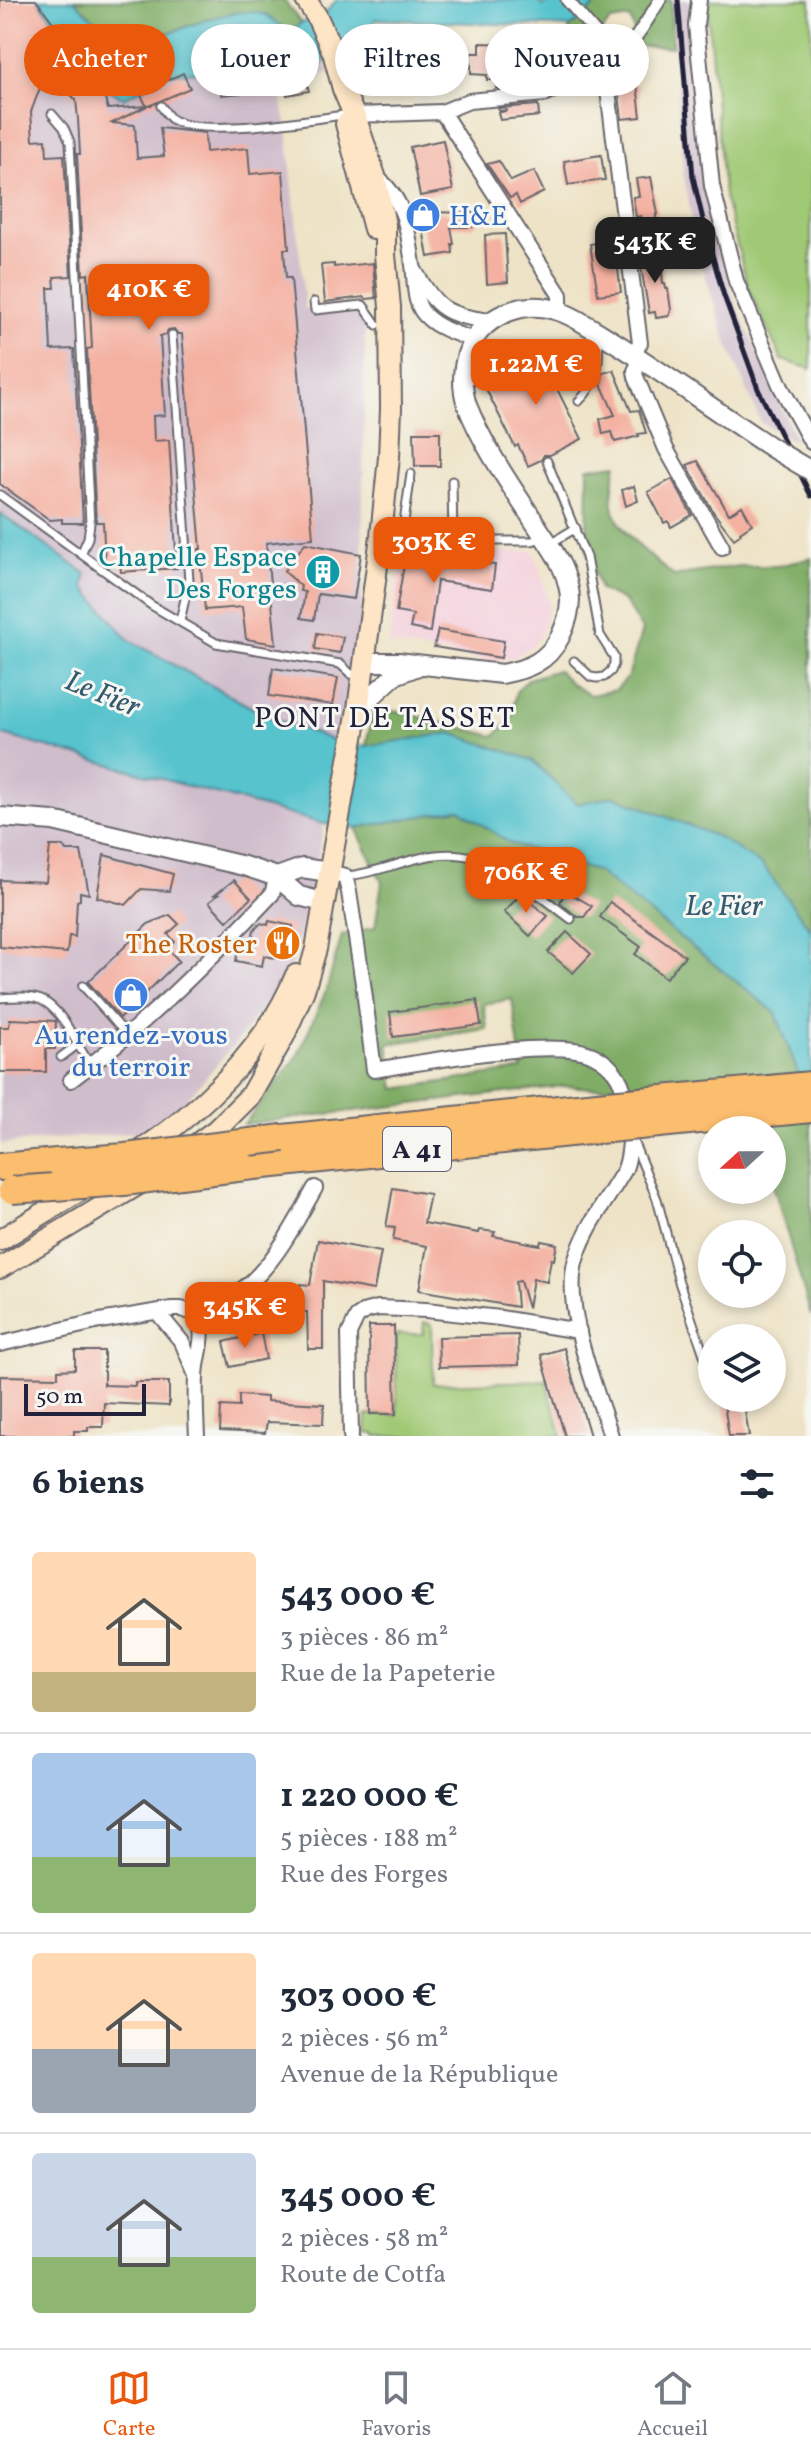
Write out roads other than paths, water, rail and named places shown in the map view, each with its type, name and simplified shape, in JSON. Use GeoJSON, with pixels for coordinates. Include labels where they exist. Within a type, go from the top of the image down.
{"type":"FeatureCollection","features":[{"type":"Feature","properties":{"kind":"highway","name":"A 41"},"geometry":{"type":"LineString","coordinates":[[4,1183],[149,1179],[811,1085]]}},
{"type":"Feature","properties":{"kind":"highway","name":"A 41"},"geometry":{"type":"LineString","coordinates":[[4,1183],[57,1162],[283,1138],[588,1118],[811,1109]]}},
{"type":"Feature","properties":{"kind":"main road"},"geometry":{"type":"LineString","coordinates":[[312,8],[337,66],[349,115],[356,166],[373,226],[385,255]]}},
{"type":"Feature","properties":{"kind":"main road"},"geometry":{"type":"LineString","coordinates":[[0,1240],[167,1134],[232,1073],[264,1033],[290,990],[337,874],[334,845],[364,669],[381,536],[391,408],[385,225],[375,176],[349,115]]}},
{"type":"Feature","properties":{"kind":"main road"},"geometry":{"type":"LineString","coordinates":[[0,1268],[168,1166],[216,1130],[250,1096],[284,1036],[304,990],[316,949],[321,911]]}},
{"type":"Feature","properties":{"kind":"street"},"geometry":{"type":"LineString","coordinates":[[567,0],[588,24]]}},
{"type":"Feature","properties":{"kind":"street"},"geometry":{"type":"LineString","coordinates":[[643,24],[660,0]]}},
{"type":"Feature","properties":{"kind":"street"},"geometry":{"type":"LineString","coordinates":[[699,0],[696,25],[712,186],[732,268],[781,387],[811,442]]}},
{"type":"Feature","properties":{"kind":"street"},"geometry":{"type":"LineString","coordinates":[[349,115],[442,112],[469,101],[523,96]]}},
{"type":"Feature","properties":{"kind":"street"},"geometry":{"type":"LineString","coordinates":[[609,96],[640,343],[636,377],[666,449],[722,547]]}},
{"type":"Feature","properties":{"kind":"street"},"geometry":{"type":"LineString","coordinates":[[442,112],[560,295],[560,311]]}},
{"type":"Feature","properties":{"kind":"street"},"geometry":{"type":"LineString","coordinates":[[356,166],[375,176],[393,192],[401,207],[417,301],[427,317],[473,340]]}},
{"type":"Feature","properties":{"kind":"street"},"geometry":{"type":"LineString","coordinates":[[413,267],[430,296],[442,307],[469,319],[491,321]]}},
{"type":"Feature","properties":{"kind":"street"},"geometry":{"type":"LineString","coordinates":[[364,669],[398,662],[502,674],[531,667],[547,656],[565,628],[570,600],[564,570],[509,481],[465,397],[464,371],[473,340],[491,321],[505,314],[528,307],[560,311],[637,357],[811,471]]}},
{"type":"Feature","properties":{"kind":"street"},"geometry":{"type":"LineString","coordinates":[[356,719],[395,675],[425,665]]}},
{"type":"Feature","properties":{"kind":"street"},"geometry":{"type":"LineString","coordinates":[[0,817],[53,821],[244,866],[277,877],[321,911]]}},
{"type":"Feature","properties":{"kind":"street"},"geometry":{"type":"LineString","coordinates":[[277,877],[302,868],[337,874],[352,911],[374,1070],[551,1048],[581,1050],[607,1063],[619,1077],[626,1096],[631,1135],[629,1157],[586,1235],[572,1275],[572,1296],[579,1331],[611,1436]]}},
{"type":"Feature","properties":{"kind":"street"},"geometry":{"type":"LineString","coordinates":[[71,1080],[128,1036],[189,980],[272,894],[277,877]]}},
{"type":"Feature","properties":{"kind":"street"},"geometry":{"type":"LineString","coordinates":[[0,1344],[100,1321],[181,1309],[197,1314],[234,1295],[265,1268],[315,1188]]}},
{"type":"Feature","properties":{"kind":"street"},"geometry":{"type":"LineString","coordinates":[[351,1436],[349,1334],[351,1325],[366,1311],[378,1308],[426,1310],[579,1331]]}},
{"type":"Feature","properties":{"kind":"street"},"geometry":{"type":"LineString","coordinates":[[158,1313],[182,1342],[196,1373]]}},
{"type":"Feature","properties":{"kind":"street"},"geometry":{"type":"LineString","coordinates":[[197,1314],[203,1341],[196,1373],[197,1436]]}},
{"type":"Feature","properties":{"kind":"lane"},"geometry":{"type":"LineString","coordinates":[[161,106],[170,118],[182,124],[228,127],[349,115]]}},
{"type":"Feature","properties":{"kind":"lane"},"geometry":{"type":"LineString","coordinates":[[52,114],[64,128],[70,142],[90,523],[81,554]]}},
{"type":"Feature","properties":{"kind":"lane"},"geometry":{"type":"LineString","coordinates":[[314,302],[315,310],[363,305],[377,325]]}},
{"type":"Feature","properties":{"kind":"lane"},"geometry":{"type":"LineString","coordinates":[[579,401],[587,394],[597,375],[599,347],[596,331]]}},
{"type":"Feature","properties":{"kind":"lane"},"geometry":{"type":"LineString","coordinates":[[172,335],[189,581],[180,621]]}},
{"type":"Feature","properties":{"kind":"lane"},"geometry":{"type":"LineString","coordinates":[[547,461],[586,557],[600,635],[614,657],[611,671],[597,678],[583,671],[574,661]]}},
{"type":"Feature","properties":{"kind":"lane"},"geometry":{"type":"LineString","coordinates":[[381,536],[398,539],[402,536],[411,474]]}},
{"type":"Feature","properties":{"kind":"lane"},"geometry":{"type":"LineString","coordinates":[[452,481],[453,541],[547,541],[576,528]]}},
{"type":"Feature","properties":{"kind":"lane"},"geometry":{"type":"LineString","coordinates":[[0,495],[151,605],[216,643],[340,664],[351,674],[364,669]]}},
{"type":"Feature","properties":{"kind":"lane"},"geometry":{"type":"LineString","coordinates":[[337,874],[381,871],[423,856],[463,854],[542,897],[571,919]]}},
{"type":"Feature","properties":{"kind":"lane"},"geometry":{"type":"LineString","coordinates":[[83,986],[128,1036]]}},
{"type":"Feature","properties":{"kind":"lane"},"geometry":{"type":"LineString","coordinates":[[0,998],[45,1002],[56,1012],[91,1065]]}},
{"type":"Feature","properties":{"kind":"lane"},"geometry":{"type":"LineString","coordinates":[[61,1057],[77,1045]]}},
{"type":"Feature","properties":{"kind":"lane"},"geometry":{"type":"LineString","coordinates":[[631,1135],[657,1199],[679,1282],[698,1337]]}},
{"type":"Feature","properties":{"kind":"water"},"geometry":{"type":"Polygon","coordinates":[[[38,0],[74,0],[99,24],[57,24],[38,0]]]}},
{"type":"Feature","properties":{"kind":"water"},"geometry":{"type":"Polygon","coordinates":[[[336,0],[538,0],[543,6],[550,0],[602,0],[574,24],[375,19],[374,24],[335,24],[335,49],[319,67],[319,24],[300,24],[324,15],[336,0]]]}},
{"type":"Feature","properties":{"kind":"water"},"geometry":{"type":"Polygon","coordinates":[[[240,12],[270,17],[279,24],[196,24],[240,12]]]}},
{"type":"Feature","properties":{"kind":"water"},"geometry":{"type":"Polygon","coordinates":[[[191,26],[191,72],[175,73],[175,31],[191,26]]]}},
{"type":"Feature","properties":{"kind":"water","name":"Le Fier"},"geometry":{"type":"Polygon","coordinates":[[[0,513],[86,574],[84,587],[129,640],[265,715],[332,740],[366,746],[451,733],[532,760],[577,804],[614,796],[718,837],[762,865],[811,930],[811,1117],[776,1013],[598,872],[510,843],[459,809],[356,828],[324,824],[0,734],[0,513]]]}},
{"type":"Feature","properties":{"kind":"railway"},"geometry":{"type":"LineString","coordinates":[[678,0],[693,177],[707,237],[724,296],[758,389],[811,496]]}},
{"type":"Feature","properties":{"kind":"place","name":"H&E"},"geometry":{"type":"Point","coordinates":[423,215]}},
{"type":"Feature","properties":{"kind":"place","name":"Chapelle Espace Des Forges"},"geometry":{"type":"Point","coordinates":[323,572]}},
{"type":"Feature","properties":{"kind":"place","name":"The Roster"},"geometry":{"type":"Point","coordinates":[283,943]}},
{"type":"Feature","properties":{"kind":"place","name":"Au rendez-vous du terroir"},"geometry":{"type":"Point","coordinates":[131,995]}},
{"type":"Feature","properties":{"kind":"district","name":"PONT DE TASSET"},"geometry":{"type":"Point","coordinates":[385,717]}}]}
